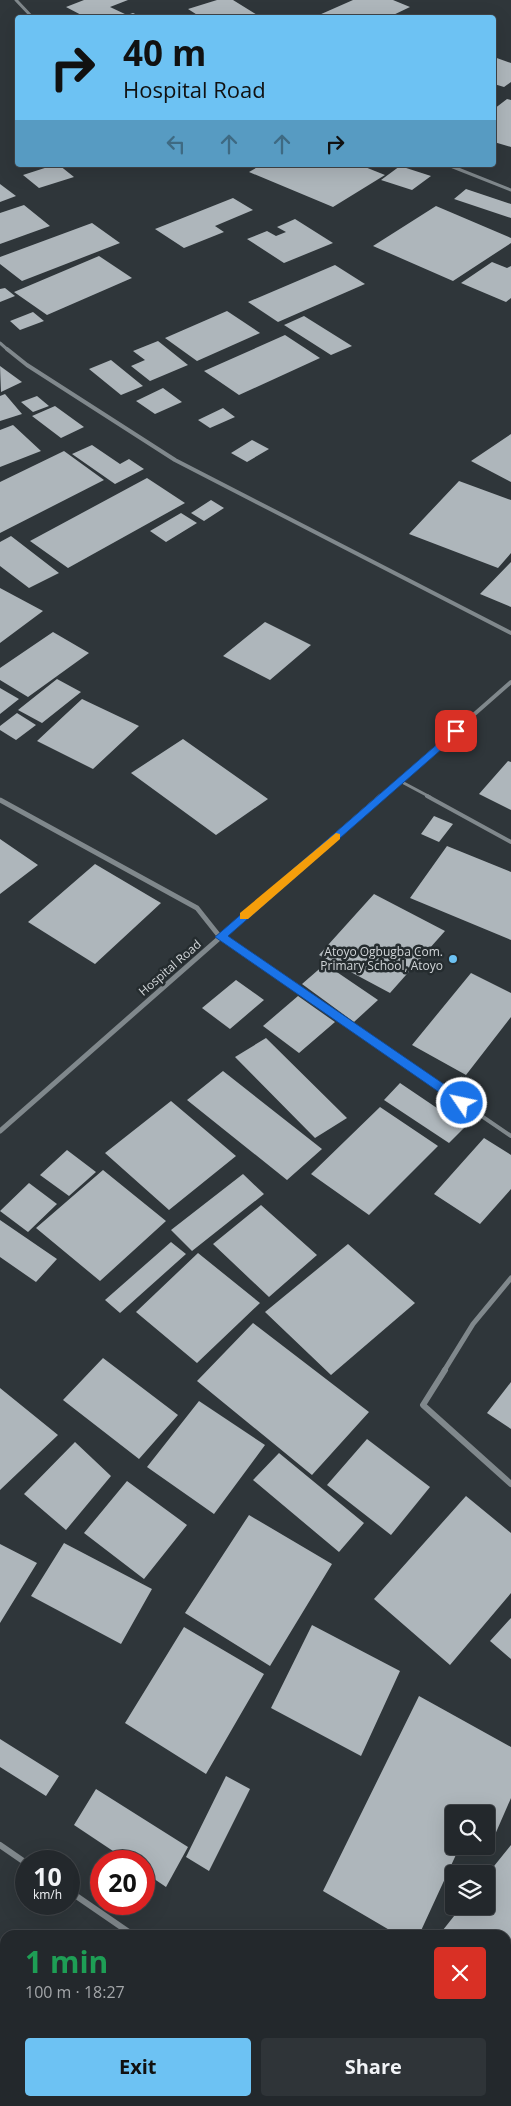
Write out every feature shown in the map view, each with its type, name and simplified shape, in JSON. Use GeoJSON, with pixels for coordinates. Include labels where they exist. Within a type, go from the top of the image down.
{"type":"FeatureCollection","features":[{"type":"Feature","properties":{"kind":"street"},"geometry":{"type":"LineString","coordinates":[[16,0],[30,15]]}},
{"type":"Feature","properties":{"kind":"street"},"geometry":{"type":"LineString","coordinates":[[453,167],[511,190]]}},
{"type":"Feature","properties":{"kind":"street"},"geometry":{"type":"LineString","coordinates":[[0,343],[27,366],[175,460],[511,633]]}},
{"type":"Feature","properties":{"kind":"street","name":"Hospital Road"},"geometry":{"type":"LineString","coordinates":[[0,1131],[511,682]]}},
{"type":"Feature","properties":{"kind":"street"},"geometry":{"type":"LineString","coordinates":[[0,800],[197,908],[220,937]]}},
{"type":"Feature","properties":{"kind":"street"},"geometry":{"type":"LineString","coordinates":[[511,1278],[473,1324],[423,1405],[511,1484]]}},
{"type":"Feature","properties":{"kind":"street"},"geometry":{"type":"LineString","coordinates":[[0,1845],[15,1855]]}},
{"type":"Feature","properties":{"kind":"street"},"geometry":{"type":"LineString","coordinates":[[80,1898],[127,1930]]}},
{"type":"Feature","properties":{"kind":"lane"},"geometry":{"type":"LineString","coordinates":[[400,781],[511,842]]}},
{"type":"Feature","properties":{"kind":"lane"},"geometry":{"type":"LineString","coordinates":[[220,937],[511,1136]]}},
{"type":"Feature","properties":{"kind":"building"},"geometry":{"type":"Polygon","coordinates":[[[84,0],[128,0],[110,7],[127,15],[81,15],[66,7],[84,0]]]}},
{"type":"Feature","properties":{"kind":"building"},"geometry":{"type":"Polygon","coordinates":[[[217,0],[233,0],[257,15],[197,15],[188,9],[217,0]]]}},
{"type":"Feature","properties":{"kind":"building"},"geometry":{"type":"Polygon","coordinates":[[[353,0],[393,0],[410,7],[393,15],[319,15],[353,0]]]}},
{"type":"Feature","properties":{"kind":"building"},"geometry":{"type":"Polygon","coordinates":[[[496,58],[511,63],[511,82],[504,87],[496,85],[496,58]]]}},
{"type":"Feature","properties":{"kind":"building"},"geometry":{"type":"Polygon","coordinates":[[[507,99],[511,100],[511,147],[496,143],[496,107],[507,99]]]}},
{"type":"Feature","properties":{"kind":"building"},"geometry":{"type":"Polygon","coordinates":[[[48,167],[62,167],[74,177],[39,188],[23,175],[48,167]]]}},
{"type":"Feature","properties":{"kind":"building"},"geometry":{"type":"Polygon","coordinates":[[[258,167],[365,167],[385,175],[333,207],[249,172],[258,167]]]}},
{"type":"Feature","properties":{"kind":"building"},"geometry":{"type":"Polygon","coordinates":[[[399,167],[431,176],[412,190],[381,180],[399,167]]]}},
{"type":"Feature","properties":{"kind":"building"},"geometry":{"type":"Polygon","coordinates":[[[0,184],[16,196],[0,202],[0,184]]]}},
{"type":"Feature","properties":{"kind":"building"},"geometry":{"type":"Polygon","coordinates":[[[466,189],[511,204],[511,218],[454,199],[466,189]]]}},
{"type":"Feature","properties":{"kind":"building"},"geometry":{"type":"Polygon","coordinates":[[[233,198],[253,210],[215,226],[224,232],[184,248],[155,229],[233,198]]]}},
{"type":"Feature","properties":{"kind":"building"},"geometry":{"type":"Polygon","coordinates":[[[24,205],[50,226],[0,244],[0,213],[24,205]]]}},
{"type":"Feature","properties":{"kind":"building"},"geometry":{"type":"Polygon","coordinates":[[[436,206],[511,238],[511,243],[453,281],[373,246],[436,206]]]}},
{"type":"Feature","properties":{"kind":"building"},"geometry":{"type":"Polygon","coordinates":[[[295,219],[333,243],[284,263],[247,239],[267,231],[276,236],[286,232],[277,227],[295,219]]]}},
{"type":"Feature","properties":{"kind":"building"},"geometry":{"type":"Polygon","coordinates":[[[92,223],[120,243],[22,281],[0,264],[0,257],[92,223]]]}},
{"type":"Feature","properties":{"kind":"building"},"geometry":{"type":"Polygon","coordinates":[[[99,256],[132,278],[47,315],[14,292],[99,256]]]}},
{"type":"Feature","properties":{"kind":"building"},"geometry":{"type":"Polygon","coordinates":[[[492,262],[507,268],[511,266],[511,298],[506,302],[461,283],[492,262]]]}},
{"type":"Feature","properties":{"kind":"building"},"geometry":{"type":"Polygon","coordinates":[[[335,265],[365,284],[278,322],[248,302],[335,265]]]}},
{"type":"Feature","properties":{"kind":"building"},"geometry":{"type":"Polygon","coordinates":[[[5,288],[15,296],[0,302],[0,289],[5,288]]]}},
{"type":"Feature","properties":{"kind":"building"},"geometry":{"type":"Polygon","coordinates":[[[227,311],[260,333],[197,361],[165,338],[227,311]]]}},
{"type":"Feature","properties":{"kind":"building"},"geometry":{"type":"Polygon","coordinates":[[[33,312],[44,321],[20,330],[10,321],[33,312]]]}},
{"type":"Feature","properties":{"kind":"building"},"geometry":{"type":"Polygon","coordinates":[[[304,316],[352,346],[331,355],[284,325],[304,316]]]}},
{"type":"Feature","properties":{"kind":"building"},"geometry":{"type":"Polygon","coordinates":[[[285,335],[320,358],[239,395],[204,371],[285,335]]]}},
{"type":"Feature","properties":{"kind":"building"},"geometry":{"type":"Polygon","coordinates":[[[158,341],[188,365],[150,381],[131,366],[145,360],[133,351],[158,341]]]}},
{"type":"Feature","properties":{"kind":"building"},"geometry":{"type":"Polygon","coordinates":[[[111,360],[143,386],[121,395],[89,369],[111,360]]]}},
{"type":"Feature","properties":{"kind":"building"},"geometry":{"type":"Polygon","coordinates":[[[0,366],[22,382],[1,392],[0,366]]]}},
{"type":"Feature","properties":{"kind":"building"},"geometry":{"type":"Polygon","coordinates":[[[163,388],[182,402],[155,414],[136,401],[163,388]]]}},
{"type":"Feature","properties":{"kind":"building"},"geometry":{"type":"Polygon","coordinates":[[[5,394],[22,414],[0,421],[0,396],[5,394]]]}},
{"type":"Feature","properties":{"kind":"building"},"geometry":{"type":"Polygon","coordinates":[[[37,396],[49,406],[33,412],[21,402],[37,396]]]}},
{"type":"Feature","properties":{"kind":"building"},"geometry":{"type":"Polygon","coordinates":[[[55,406],[84,427],[61,438],[32,416],[55,406]]]}},
{"type":"Feature","properties":{"kind":"building"},"geometry":{"type":"Polygon","coordinates":[[[223,408],[235,417],[210,428],[198,420],[223,408]]]}},
{"type":"Feature","properties":{"kind":"building"},"geometry":{"type":"Polygon","coordinates":[[[13,425],[41,451],[0,467],[0,430],[13,425]]]}},
{"type":"Feature","properties":{"kind":"building"},"geometry":{"type":"Polygon","coordinates":[[[511,434],[511,482],[471,461],[511,434]]]}},
{"type":"Feature","properties":{"kind":"building"},"geometry":{"type":"Polygon","coordinates":[[[252,440],[269,449],[247,462],[231,453],[252,440]]]}},
{"type":"Feature","properties":{"kind":"building"},"geometry":{"type":"Polygon","coordinates":[[[92,445],[120,464],[129,459],[144,469],[115,484],[72,454],[92,445]]]}},
{"type":"Feature","properties":{"kind":"building"},"geometry":{"type":"Polygon","coordinates":[[[64,451],[104,480],[0,533],[0,482],[64,451]]]}},
{"type":"Feature","properties":{"kind":"building"},"geometry":{"type":"Polygon","coordinates":[[[147,478],[185,503],[68,568],[30,541],[147,478]]]}},
{"type":"Feature","properties":{"kind":"building"},"geometry":{"type":"Polygon","coordinates":[[[459,481],[511,500],[511,553],[498,568],[409,534],[459,481]]]}},
{"type":"Feature","properties":{"kind":"building"},"geometry":{"type":"Polygon","coordinates":[[[211,500],[224,508],[204,521],[191,513],[211,500]]]}},
{"type":"Feature","properties":{"kind":"building"},"geometry":{"type":"Polygon","coordinates":[[[181,513],[197,523],[166,542],[150,531],[181,513]]]}},
{"type":"Feature","properties":{"kind":"building"},"geometry":{"type":"Polygon","coordinates":[[[11,536],[59,573],[29,588],[0,566],[0,542],[11,536]]]}},
{"type":"Feature","properties":{"kind":"building"},"geometry":{"type":"Polygon","coordinates":[[[511,562],[511,607],[480,594],[511,562]]]}},
{"type":"Feature","properties":{"kind":"building"},"geometry":{"type":"Polygon","coordinates":[[[0,588],[43,611],[0,643],[0,588]]]}},
{"type":"Feature","properties":{"kind":"building"},"geometry":{"type":"Polygon","coordinates":[[[265,622],[311,645],[270,680],[223,656],[265,622]]]}},
{"type":"Feature","properties":{"kind":"building"},"geometry":{"type":"Polygon","coordinates":[[[53,632],[89,653],[28,697],[0,680],[0,668],[53,632]]]}},
{"type":"Feature","properties":{"kind":"building"},"geometry":{"type":"Polygon","coordinates":[[[57,679],[81,692],[42,723],[18,710],[57,679]]]}},
{"type":"Feature","properties":{"kind":"building"},"geometry":{"type":"Polygon","coordinates":[[[0,688],[19,699],[0,714],[0,688]]]}},
{"type":"Feature","properties":{"kind":"building"},"geometry":{"type":"Polygon","coordinates":[[[82,699],[139,726],[93,769],[37,741],[82,699]]]}},
{"type":"Feature","properties":{"kind":"building"},"geometry":{"type":"Polygon","coordinates":[[[17,713],[36,725],[16,740],[0,730],[0,726],[17,713]]]}},
{"type":"Feature","properties":{"kind":"building"},"geometry":{"type":"Polygon","coordinates":[[[183,739],[268,799],[216,835],[131,773],[183,739]]]}},
{"type":"Feature","properties":{"kind":"building"},"geometry":{"type":"Polygon","coordinates":[[[508,761],[511,762],[511,810],[479,794],[508,761]]]}},
{"type":"Feature","properties":{"kind":"building"},"geometry":{"type":"Polygon","coordinates":[[[434,816],[453,824],[439,842],[421,834],[434,816]]]}},
{"type":"Feature","properties":{"kind":"building"},"geometry":{"type":"Polygon","coordinates":[[[0,839],[38,865],[0,894],[0,839]]]}},
{"type":"Feature","properties":{"kind":"building"},"geometry":{"type":"Polygon","coordinates":[[[447,846],[511,872],[511,940],[410,898],[447,846]]]}},
{"type":"Feature","properties":{"kind":"building"},"geometry":{"type":"Polygon","coordinates":[[[95,864],[161,903],[95,964],[28,922],[95,864]]]}},
{"type":"Feature","properties":{"kind":"building"},"geometry":{"type":"Polygon","coordinates":[[[374,894],[445,931],[390,993],[319,955],[374,894]]]}},
{"type":"Feature","properties":{"kind":"building"},"geometry":{"type":"Polygon","coordinates":[[[325,964],[378,1000],[354,1022],[302,984],[325,964]]]}},
{"type":"Feature","properties":{"kind":"building"},"geometry":{"type":"Polygon","coordinates":[[[471,973],[511,993],[511,1017],[466,1075],[412,1045],[471,973]]]}},
{"type":"Feature","properties":{"kind":"building"},"geometry":{"type":"Polygon","coordinates":[[[236,980],[264,1000],[230,1029],[202,1008],[236,980]]]}},
{"type":"Feature","properties":{"kind":"building"},"geometry":{"type":"Polygon","coordinates":[[[298,996],[335,1022],[299,1053],[263,1026],[298,996]]]}},
{"type":"Feature","properties":{"kind":"building"},"geometry":{"type":"Polygon","coordinates":[[[266,1038],[347,1118],[315,1138],[235,1057],[266,1038]]]}},
{"type":"Feature","properties":{"kind":"building"},"geometry":{"type":"Polygon","coordinates":[[[223,1071],[322,1149],[287,1180],[187,1100],[223,1071]]]}},
{"type":"Feature","properties":{"kind":"building"},"geometry":{"type":"Polygon","coordinates":[[[400,1083],[465,1127],[449,1143],[384,1100],[400,1083]]]}},
{"type":"Feature","properties":{"kind":"building"},"geometry":{"type":"Polygon","coordinates":[[[171,1101],[236,1156],[169,1210],[105,1153],[171,1101]]]}},
{"type":"Feature","properties":{"kind":"building"},"geometry":{"type":"Polygon","coordinates":[[[380,1107],[438,1146],[369,1215],[311,1174],[380,1107]]]}},
{"type":"Feature","properties":{"kind":"building"},"geometry":{"type":"Polygon","coordinates":[[[484,1138],[511,1155],[511,1189],[480,1224],[434,1194],[484,1138]]]}},
{"type":"Feature","properties":{"kind":"building"},"geometry":{"type":"Polygon","coordinates":[[[67,1150],[96,1172],[69,1196],[40,1175],[67,1150]]]}},
{"type":"Feature","properties":{"kind":"building"},"geometry":{"type":"Polygon","coordinates":[[[103,1170],[166,1221],[100,1281],[36,1228],[103,1170]]]}},
{"type":"Feature","properties":{"kind":"building"},"geometry":{"type":"Polygon","coordinates":[[[243,1174],[264,1194],[192,1251],[171,1230],[243,1174]]]}},
{"type":"Feature","properties":{"kind":"building"},"geometry":{"type":"Polygon","coordinates":[[[29,1183],[57,1204],[28,1232],[0,1211],[29,1183]]]}},
{"type":"Feature","properties":{"kind":"building"},"geometry":{"type":"Polygon","coordinates":[[[261,1205],[317,1255],[269,1297],[213,1244],[261,1205]]]}},
{"type":"Feature","properties":{"kind":"building"},"geometry":{"type":"Polygon","coordinates":[[[0,1220],[57,1259],[36,1282],[0,1257],[0,1220]]]}},
{"type":"Feature","properties":{"kind":"building"},"geometry":{"type":"Polygon","coordinates":[[[171,1242],[186,1254],[120,1313],[105,1300],[171,1242]]]}},
{"type":"Feature","properties":{"kind":"building"},"geometry":{"type":"Polygon","coordinates":[[[348,1244],[415,1303],[331,1375],[265,1312],[348,1244]]]}},
{"type":"Feature","properties":{"kind":"building"},"geometry":{"type":"Polygon","coordinates":[[[198,1253],[260,1303],[197,1363],[136,1312],[198,1253]]]}},
{"type":"Feature","properties":{"kind":"building"},"geometry":{"type":"Polygon","coordinates":[[[253,1323],[369,1412],[312,1475],[197,1381],[253,1323]]]}},
{"type":"Feature","properties":{"kind":"building"},"geometry":{"type":"Polygon","coordinates":[[[103,1358],[178,1415],[139,1459],[63,1400],[103,1358]]]}},
{"type":"Feature","properties":{"kind":"building"},"geometry":{"type":"Polygon","coordinates":[[[511,1382],[511,1429],[487,1413],[511,1382]]]}},
{"type":"Feature","properties":{"kind":"building"},"geometry":{"type":"Polygon","coordinates":[[[0,1388],[58,1435],[0,1490],[0,1388]]]}},
{"type":"Feature","properties":{"kind":"building"},"geometry":{"type":"Polygon","coordinates":[[[199,1401],[265,1445],[214,1514],[147,1467],[199,1401]]]}},
{"type":"Feature","properties":{"kind":"building"},"geometry":{"type":"Polygon","coordinates":[[[367,1439],[430,1487],[391,1535],[327,1485],[367,1439]]]}},
{"type":"Feature","properties":{"kind":"building"},"geometry":{"type":"Polygon","coordinates":[[[75,1442],[111,1476],[66,1530],[24,1494],[75,1442]]]}},
{"type":"Feature","properties":{"kind":"building"},"geometry":{"type":"Polygon","coordinates":[[[279,1453],[364,1523],[339,1552],[253,1480],[279,1453]]]}},
{"type":"Feature","properties":{"kind":"building"},"geometry":{"type":"Polygon","coordinates":[[[127,1481],[187,1525],[144,1579],[84,1533],[127,1481]]]}},
{"type":"Feature","properties":{"kind":"building"},"geometry":{"type":"Polygon","coordinates":[[[466,1496],[511,1533],[511,1593],[450,1665],[374,1599],[466,1496]]]}},
{"type":"Feature","properties":{"kind":"building"},"geometry":{"type":"Polygon","coordinates":[[[249,1515],[332,1564],[270,1666],[185,1613],[249,1515]]]}},
{"type":"Feature","properties":{"kind":"building"},"geometry":{"type":"Polygon","coordinates":[[[64,1543],[152,1589],[121,1644],[31,1596],[64,1543]]]}},
{"type":"Feature","properties":{"kind":"building"},"geometry":{"type":"Polygon","coordinates":[[[0,1544],[37,1563],[0,1623],[0,1544]]]}},
{"type":"Feature","properties":{"kind":"building"},"geometry":{"type":"Polygon","coordinates":[[[511,1618],[511,1659],[490,1641],[511,1618]]]}},
{"type":"Feature","properties":{"kind":"building"},"geometry":{"type":"Polygon","coordinates":[[[312,1625],[400,1671],[361,1756],[271,1708],[312,1625]]]}},
{"type":"Feature","properties":{"kind":"building"},"geometry":{"type":"Polygon","coordinates":[[[184,1627],[264,1674],[206,1774],[125,1723],[184,1627]]]}},
{"type":"Feature","properties":{"kind":"building"},"geometry":{"type":"Polygon","coordinates":[[[419,1696],[511,1747],[511,1798],[495,1835],[495,1805],[445,1805],[445,1855],[456,1855],[451,1865],[445,1865],[445,1879],[421,1930],[389,1930],[323,1891],[419,1696]]]}},
{"type":"Feature","properties":{"kind":"building"},"geometry":{"type":"Polygon","coordinates":[[[0,1739],[59,1776],[46,1796],[0,1767],[0,1739]]]}},
{"type":"Feature","properties":{"kind":"building"},"geometry":{"type":"Polygon","coordinates":[[[226,1776],[250,1789],[209,1871],[186,1857],[226,1776]]]}},
{"type":"Feature","properties":{"kind":"building"},"geometry":{"type":"Polygon","coordinates":[[[96,1789],[188,1847],[166,1887],[155,1880],[155,1850],[112,1850],[74,1825],[96,1789]]]}},
{"type":"Feature","properties":{"kind":"building"},"geometry":{"type":"Polygon","coordinates":[[[511,1845],[511,1930],[443,1930],[455,1915],[495,1915],[495,1865],[511,1845]]]}},
{"type":"Feature","properties":{"kind":"slow traffic"},"geometry":{"type":"LineString","coordinates":[[244,916],[336,837]]}},
{"type":"Feature","properties":{"kind":"place","name":"Atoyo Ogbugba Com. Primary School, Atoyo"},"geometry":{"type":"Point","coordinates":[453,959]}},
{"type":"Feature","properties":{"kind":"route"},"geometry":{"type":"LineString","coordinates":[[456,731],[220,937],[462,1103]]}}]}
